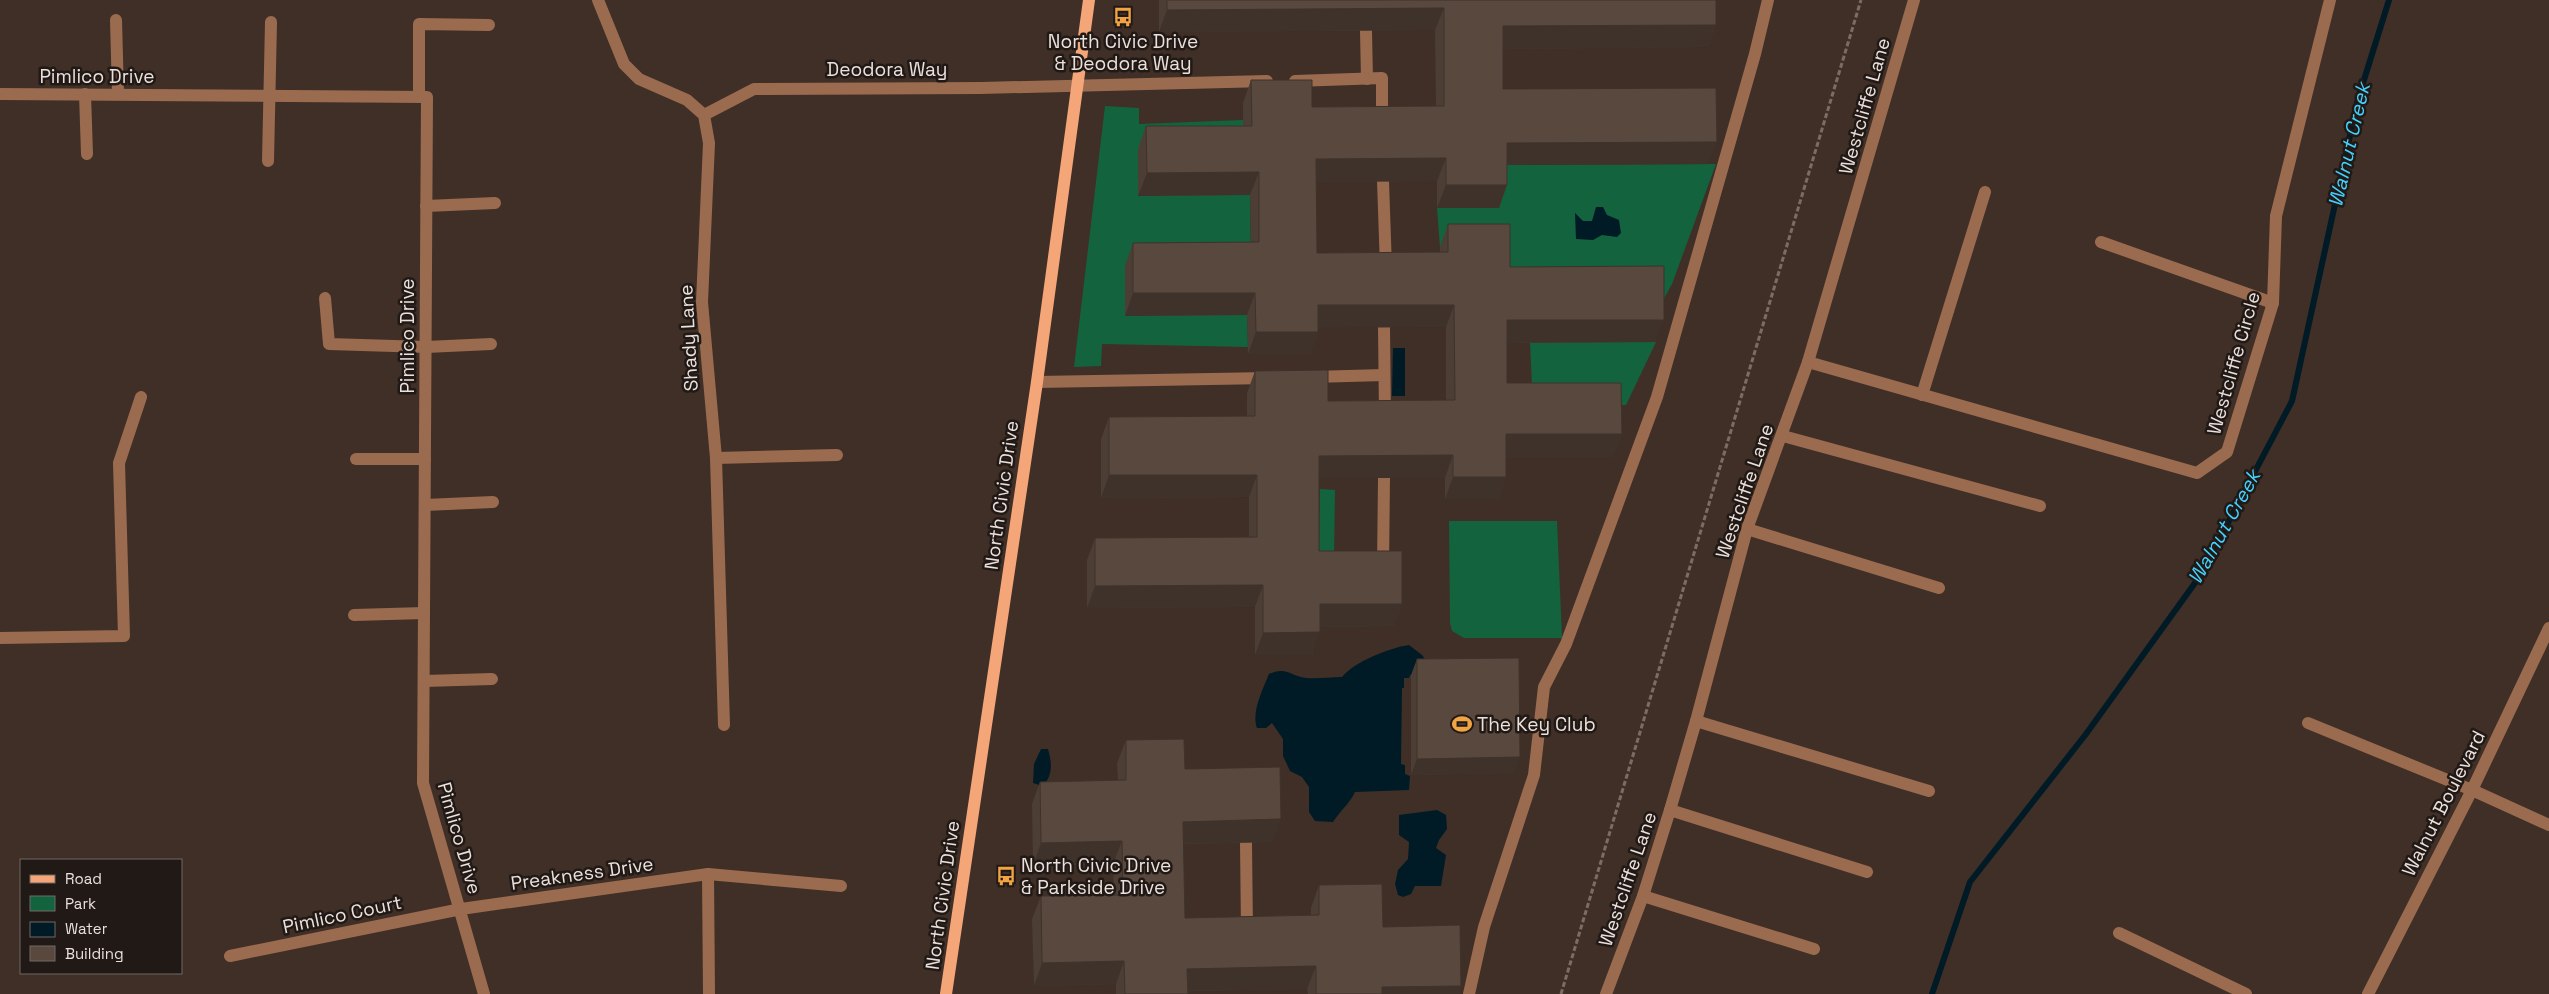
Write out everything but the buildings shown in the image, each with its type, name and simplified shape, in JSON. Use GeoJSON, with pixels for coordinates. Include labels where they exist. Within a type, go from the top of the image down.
{"type":"FeatureCollection","features":[{"type":"Feature","properties":{"kind":"main road","name":"North Civic Drive"},"geometry":{"type":"LineString","coordinates":[[946,994],[1037,382],[1088,0]]}},
{"type":"Feature","properties":{"kind":"street"},"geometry":{"type":"LineString","coordinates":[[598,0],[624,64],[639,79],[687,100],[704,115]]}},
{"type":"Feature","properties":{"kind":"street"},"geometry":{"type":"LineString","coordinates":[[1469,994],[1484,927],[1534,775],[1544,687],[1566,644],[1657,397],[1752,64],[1768,0]]}},
{"type":"Feature","properties":{"kind":"street","name":"Westcliffe Lane"},"geometry":{"type":"LineString","coordinates":[[1606,994],[1643,896],[1670,810],[1696,721],[1747,529],[1783,436],[1808,362],[1914,0]]}},
{"type":"Feature","properties":{"kind":"street","name":"Westcliffe Circle"},"geometry":{"type":"LineString","coordinates":[[1808,362],[2197,473],[2228,452],[2273,303],[2276,216],[2330,0]]}},
{"type":"Feature","properties":{"kind":"street"},"geometry":{"type":"LineString","coordinates":[[116,20],[118,94]]}},
{"type":"Feature","properties":{"kind":"street"},"geometry":{"type":"LineString","coordinates":[[268,161],[270,22]]}},
{"type":"Feature","properties":{"kind":"street"},"geometry":{"type":"LineString","coordinates":[[420,97],[420,24],[489,25]]}},
{"type":"Feature","properties":{"kind":"street"},"geometry":{"type":"LineString","coordinates":[[1366,31],[1366,79],[1382,78],[1382,129]]}},
{"type":"Feature","properties":{"kind":"street","name":"Deodora Way"},"geometry":{"type":"LineString","coordinates":[[704,115],[754,89],[1076,86],[1366,79]]}},
{"type":"Feature","properties":{"kind":"street","name":"Pimlico Drive"},"geometry":{"type":"LineString","coordinates":[[0,94],[427,97],[423,783],[461,909],[484,994]]}},
{"type":"Feature","properties":{"kind":"street"},"geometry":{"type":"LineString","coordinates":[[85,94],[87,154]]}},
{"type":"Feature","properties":{"kind":"street","name":"Shady Lane"},"geometry":{"type":"LineString","coordinates":[[704,115],[709,143],[702,302],[716,458],[724,724]]}},
{"type":"Feature","properties":{"kind":"street"},"geometry":{"type":"LineString","coordinates":[[1383,181],[1386,275]]}},
{"type":"Feature","properties":{"kind":"street"},"geometry":{"type":"LineString","coordinates":[[1922,395],[1985,192]]}},
{"type":"Feature","properties":{"kind":"street"},"geometry":{"type":"LineString","coordinates":[[426,206],[495,203]]}},
{"type":"Feature","properties":{"kind":"street"},"geometry":{"type":"LineString","coordinates":[[2101,242],[2273,303]]}},
{"type":"Feature","properties":{"kind":"street"},"geometry":{"type":"LineString","coordinates":[[325,298],[329,344],[426,347],[492,344]]}},
{"type":"Feature","properties":{"kind":"street"},"geometry":{"type":"LineString","coordinates":[[1384,327],[1385,423]]}},
{"type":"Feature","properties":{"kind":"street"},"geometry":{"type":"LineString","coordinates":[[1037,382],[1384,375]]}},
{"type":"Feature","properties":{"kind":"street"},"geometry":{"type":"LineString","coordinates":[[0,638],[124,636],[119,463],[141,397]]}},
{"type":"Feature","properties":{"kind":"street"},"geometry":{"type":"LineString","coordinates":[[1783,436],[2040,506]]}},
{"type":"Feature","properties":{"kind":"street"},"geometry":{"type":"LineString","coordinates":[[716,458],[836,456]]}},
{"type":"Feature","properties":{"kind":"street"},"geometry":{"type":"LineString","coordinates":[[356,459],[425,459]]}},
{"type":"Feature","properties":{"kind":"street"},"geometry":{"type":"LineString","coordinates":[[1383,574],[1384,478]]}},
{"type":"Feature","properties":{"kind":"street"},"geometry":{"type":"LineString","coordinates":[[425,505],[493,502]]}},
{"type":"Feature","properties":{"kind":"street"},"geometry":{"type":"LineString","coordinates":[[1747,529],[1939,588]]}},
{"type":"Feature","properties":{"kind":"street"},"geometry":{"type":"LineString","coordinates":[[354,615],[424,612]]}},
{"type":"Feature","properties":{"kind":"street","name":"Walnut Boulevard"},"geometry":{"type":"LineString","coordinates":[[2368,994],[2472,790],[2549,628]]}},
{"type":"Feature","properties":{"kind":"street"},"geometry":{"type":"LineString","coordinates":[[424,681],[492,679]]}},
{"type":"Feature","properties":{"kind":"street"},"geometry":{"type":"LineString","coordinates":[[1696,721],[1929,791]]}},
{"type":"Feature","properties":{"kind":"street"},"geometry":{"type":"LineString","coordinates":[[2308,723],[2472,790],[2549,825]]}},
{"type":"Feature","properties":{"kind":"street"},"geometry":{"type":"LineString","coordinates":[[1670,810],[1867,872]]}},
{"type":"Feature","properties":{"kind":"street"},"geometry":{"type":"LineString","coordinates":[[1246,843],[1247,939]]}},
{"type":"Feature","properties":{"kind":"street"},"geometry":{"type":"LineString","coordinates":[[708,874],[709,994]]}},
{"type":"Feature","properties":{"kind":"street","name":"Preakness Drive"},"geometry":{"type":"LineString","coordinates":[[461,909],[708,874],[840,886]]}},
{"type":"Feature","properties":{"kind":"street"},"geometry":{"type":"LineString","coordinates":[[1643,896],[1814,949]]}},
{"type":"Feature","properties":{"kind":"street","name":"Pimlico Court"},"geometry":{"type":"LineString","coordinates":[[230,956],[461,909]]}},
{"type":"Feature","properties":{"kind":"street"},"geometry":{"type":"LineString","coordinates":[[2120,933],[2246,994]]}},
{"type":"Feature","properties":{"kind":"path"},"geometry":{"type":"LineString","coordinates":[[1561,994],[1861,0]]}},
{"type":"Feature","properties":{"kind":"green space"},"geometry":{"type":"Polygon","coordinates":[[[1105,106],[1139,108],[1139,124],[1243,120],[1244,148],[1250,195],[1251,265],[1125,315],[1247,315],[1248,347],[1102,344],[1101,366],[1074,367],[1105,106]]]}},
{"type":"Feature","properties":{"kind":"green space"},"geometry":{"type":"Polygon","coordinates":[[[1716,164],[1672,284],[1657,311],[1502,289],[1440,247],[1437,208],[1499,207],[1499,165],[1716,164]]]}},
{"type":"Feature","properties":{"kind":"green space"},"geometry":{"type":"Polygon","coordinates":[[[1530,342],[1656,342],[1626,405],[1533,406],[1530,342]]]}},
{"type":"Feature","properties":{"kind":"green space"},"geometry":{"type":"Polygon","coordinates":[[[1320,489],[1335,490],[1334,559],[1319,559],[1320,489]]]}},
{"type":"Feature","properties":{"kind":"green space"},"geometry":{"type":"Polygon","coordinates":[[[1449,521],[1557,521],[1562,638],[1464,638],[1452,631],[1450,623],[1449,521]]]}},
{"type":"Feature","properties":{"kind":"water"},"geometry":{"type":"Polygon","coordinates":[[[1596,207],[1603,207],[1607,215],[1619,220],[1621,233],[1617,237],[1602,235],[1593,240],[1576,239],[1575,213],[1583,221],[1592,221],[1596,207]]]}},
{"type":"Feature","properties":{"kind":"water"},"geometry":{"type":"Polygon","coordinates":[[[1393,348],[1405,348],[1405,396],[1392,396],[1393,348]]]}},
{"type":"Feature","properties":{"kind":"water"},"geometry":{"type":"Polygon","coordinates":[[[1409,645],[1422,655],[1429,665],[1424,675],[1410,675],[1409,678],[1404,678],[1404,688],[1402,688],[1401,764],[1405,765],[1405,774],[1410,776],[1409,790],[1355,792],[1333,822],[1315,821],[1309,812],[1309,787],[1302,777],[1290,771],[1283,756],[1283,739],[1272,723],[1266,728],[1257,728],[1257,708],[1269,674],[1284,671],[1306,678],[1342,677],[1355,666],[1373,656],[1409,645]]]}},
{"type":"Feature","properties":{"kind":"water"},"geometry":{"type":"Polygon","coordinates":[[[1041,749],[1048,749],[1051,764],[1049,778],[1043,786],[1033,783],[1034,764],[1041,749]]]}},
{"type":"Feature","properties":{"kind":"water"},"geometry":{"type":"Polygon","coordinates":[[[1437,810],[1446,815],[1447,829],[1436,848],[1446,855],[1441,886],[1415,886],[1411,894],[1403,897],[1398,895],[1395,884],[1398,870],[1408,859],[1409,842],[1399,835],[1399,815],[1437,810]]]}},
{"type":"Feature","properties":{"kind":"waterway","name":"Walnut Creek"},"geometry":{"type":"LineString","coordinates":[[1932,994],[1970,882],[2086,734],[2200,576],[2292,401],[2358,99],[2389,0]]}},
{"type":"Feature","properties":{"kind":"place","name":"North Civic Drive & Deodora Way"},"geometry":{"type":"Point","coordinates":[1123,17]}},
{"type":"Feature","properties":{"kind":"place","name":"The Key Club"},"geometry":{"type":"Point","coordinates":[1462,724]}},
{"type":"Feature","properties":{"kind":"place","name":"North Civic Drive & Parkside Drive"},"geometry":{"type":"Point","coordinates":[1006,876]}}]}
